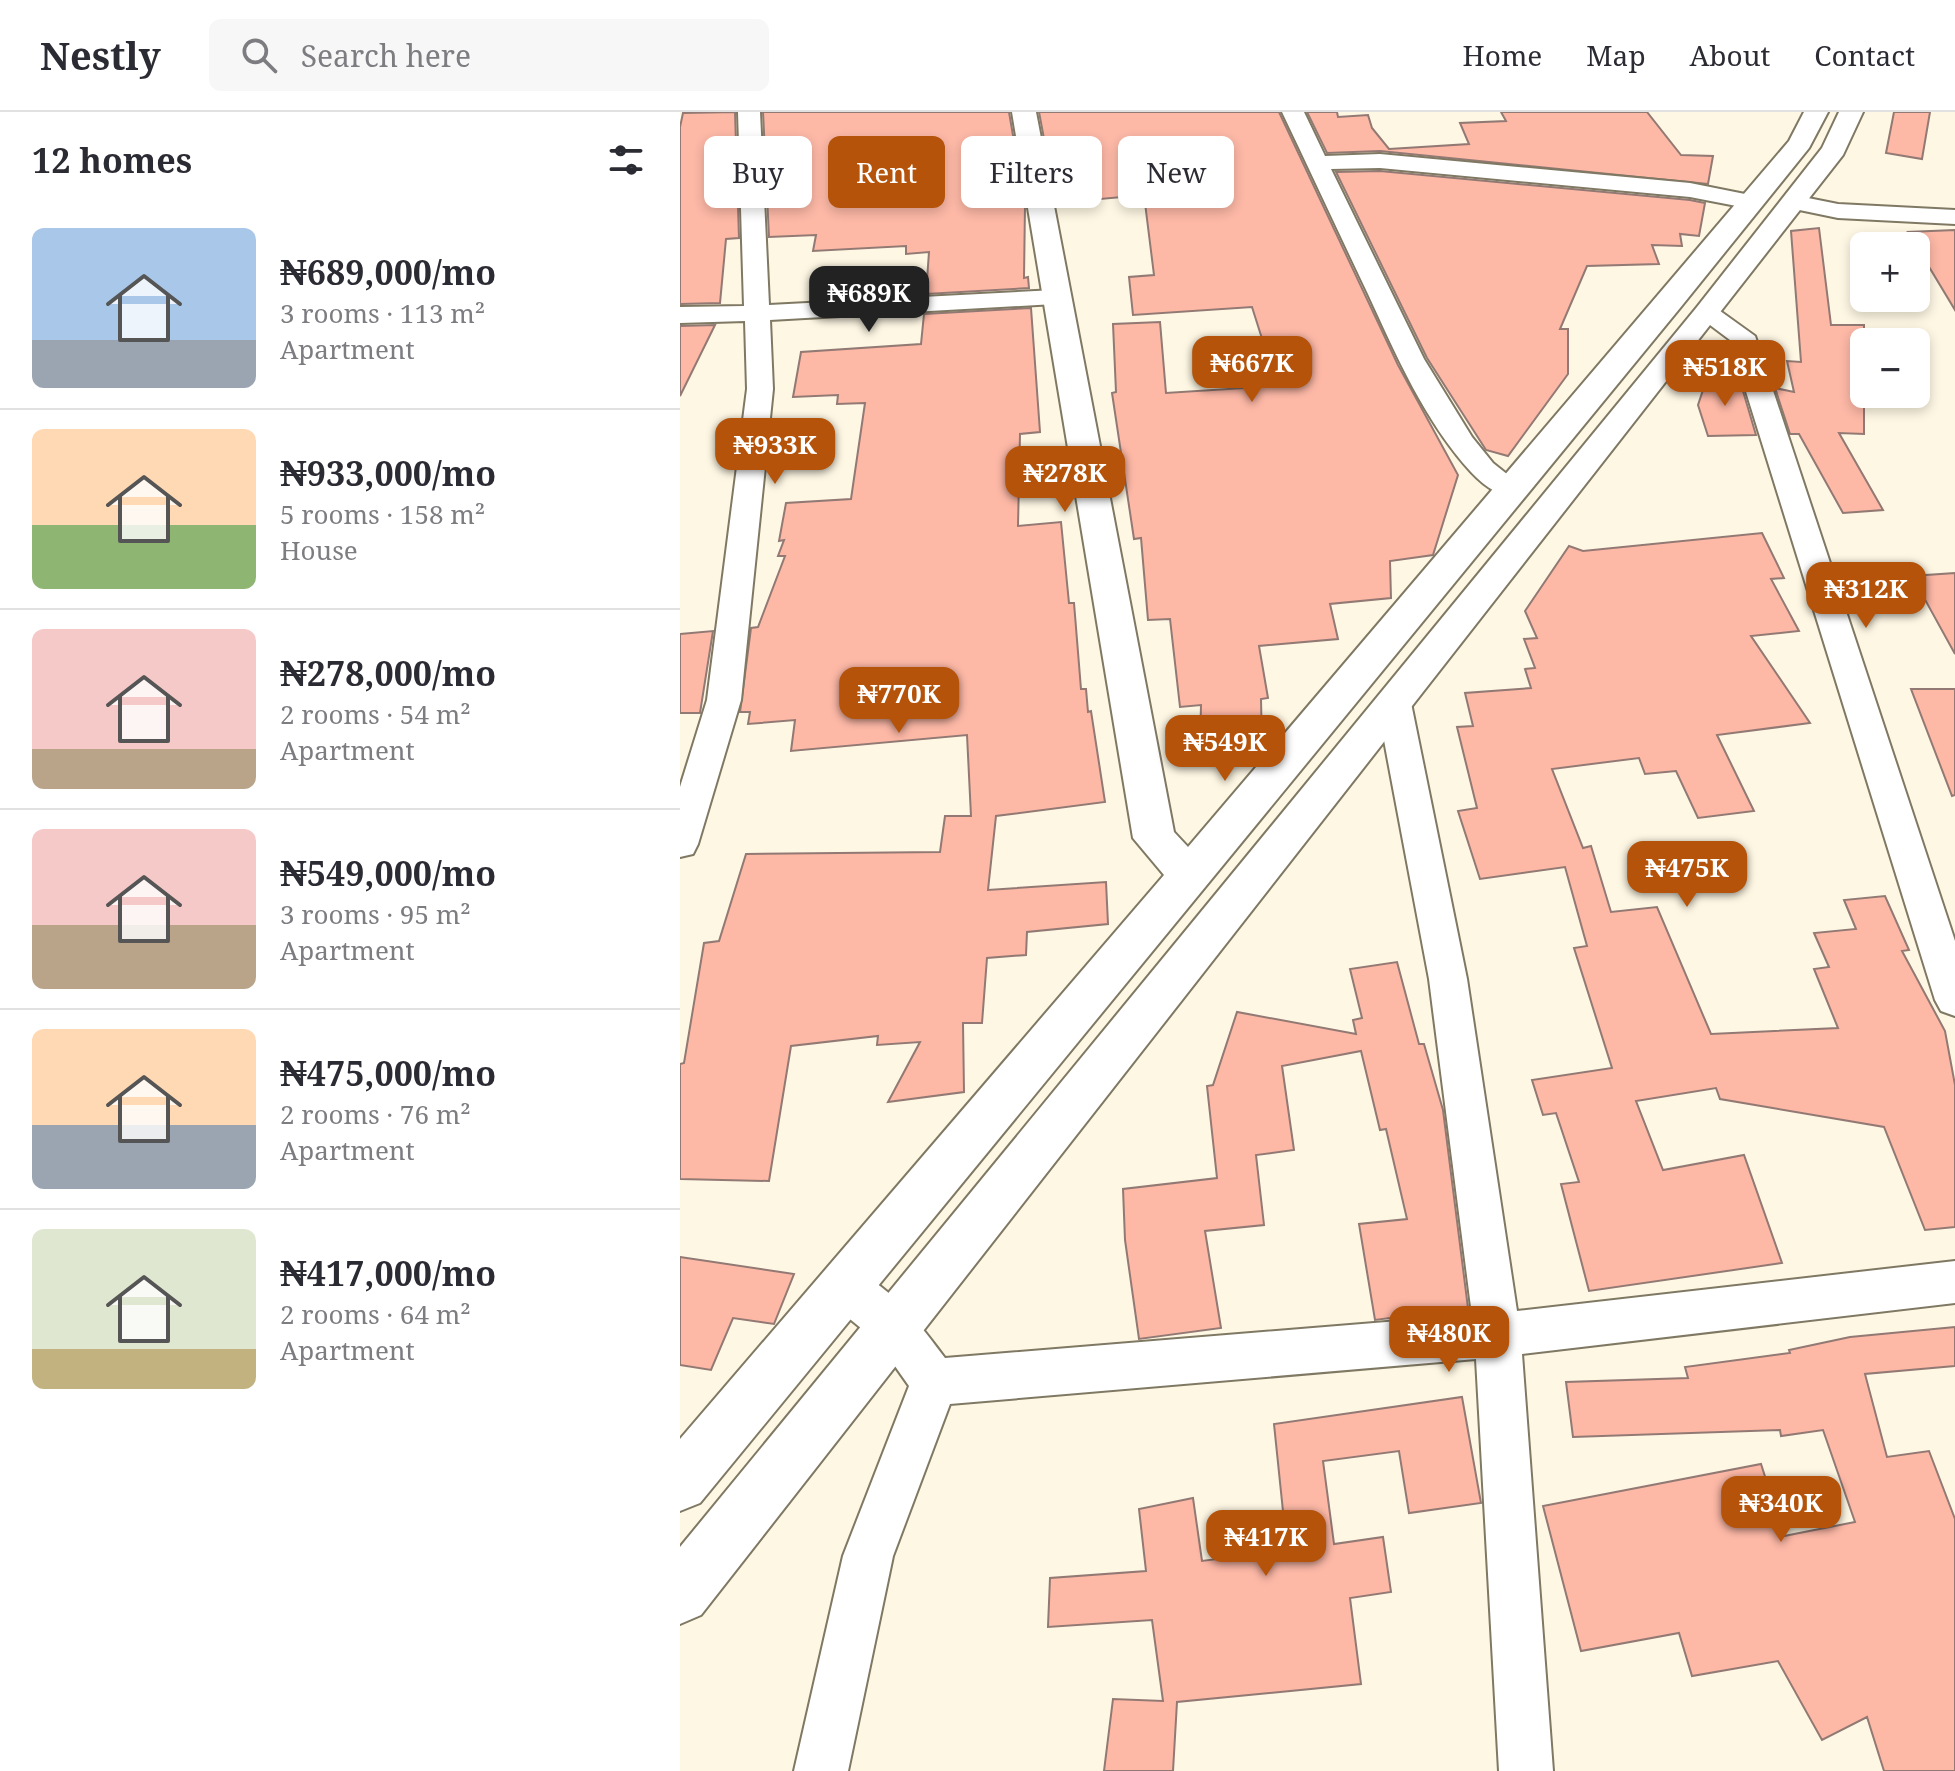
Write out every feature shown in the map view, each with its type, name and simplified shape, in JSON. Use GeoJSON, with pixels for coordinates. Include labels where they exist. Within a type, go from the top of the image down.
{"type":"FeatureCollection","features":[{"type":"Feature","properties":{"kind":"main road"},"geometry":{"type":"LineString","coordinates":[[1024,112],[1154,838],[1190,875]]}},
{"type":"Feature","properties":{"kind":"main road"},"geometry":{"type":"LineString","coordinates":[[680,1483],[1752,202],[1800,143],[1816,112]]}},
{"type":"Feature","properties":{"kind":"main road"},"geometry":{"type":"LineString","coordinates":[[680,1594],[1707,313],[1834,150],[1851,112]]}},
{"type":"Feature","properties":{"kind":"street"},"geometry":{"type":"LineString","coordinates":[[680,844],[724,700],[760,389],[749,112]]}},
{"type":"Feature","properties":{"kind":"street"},"geometry":{"type":"LineString","coordinates":[[1293,112],[1411,359],[1460,441],[1483,469],[1513,490]]}},
{"type":"Feature","properties":{"kind":"street"},"geometry":{"type":"LineString","coordinates":[[1320,163],[1380,161],[1690,190],[1752,202]]}},
{"type":"Feature","properties":{"kind":"street"},"geometry":{"type":"LineString","coordinates":[[1793,202],[1838,211],[1955,217]]}},
{"type":"Feature","properties":{"kind":"street"},"geometry":{"type":"LineString","coordinates":[[680,315],[861,310],[1055,297]]}},
{"type":"Feature","properties":{"kind":"street"},"geometry":{"type":"LineString","coordinates":[[1707,313],[1742,336],[1955,1000]]}},
{"type":"Feature","properties":{"kind":"street"},"geometry":{"type":"LineString","coordinates":[[1394,703],[1448,979],[1498,1335],[1526,1771]]}},
{"type":"Feature","properties":{"kind":"street"},"geometry":{"type":"LineString","coordinates":[[934,1382],[1498,1335],[1955,1282]]}},
{"type":"Feature","properties":{"kind":"street"},"geometry":{"type":"LineString","coordinates":[[845,1287],[894,1327],[934,1382]]}},
{"type":"Feature","properties":{"kind":"street"},"geometry":{"type":"LineString","coordinates":[[821,1771],[868,1556],[934,1382]]}},
{"type":"Feature","properties":{"kind":"building"},"geometry":{"type":"Polygon","coordinates":[[[735,112],[736,136],[704,136],[704,208],[738,208],[739,238],[726,239],[720,303],[680,304],[680,127],[683,113],[735,112]]]}},
{"type":"Feature","properties":{"kind":"building"},"geometry":{"type":"Polygon","coordinates":[[[763,112],[1009,112],[1013,136],[961,136],[961,208],[1025,208],[1024,278],[1028,277],[1029,288],[926,294],[929,252],[906,254],[906,246],[813,251],[816,235],[769,237],[768,208],[812,208],[812,136],[764,136],[763,112]]]}},
{"type":"Feature","properties":{"kind":"building"},"geometry":{"type":"Polygon","coordinates":[[[1039,112],[1279,112],[1398,365],[1458,475],[1433,555],[1390,561],[1391,598],[1330,604],[1338,639],[1259,646],[1268,698],[1261,699],[1262,745],[1200,746],[1201,705],[1180,707],[1170,619],[1148,620],[1141,538],[1134,539],[1112,393],[1116,392],[1113,324],[1160,322],[1166,393],[1277,386],[1252,307],[1133,315],[1129,277],[1154,275],[1146,208],[1234,208],[1234,136],[1118,136],[1118,197],[1102,199],[1102,136],[1043,136],[1039,112]]]}},
{"type":"Feature","properties":{"kind":"building"},"geometry":{"type":"Polygon","coordinates":[[[1307,112],[1337,112],[1338,117],[1368,115],[1372,128],[1389,149],[1469,144],[1460,123],[1506,121],[1501,112],[1647,112],[1681,155],[1713,156],[1708,184],[1380,151],[1327,153],[1307,112]]]}},
{"type":"Feature","properties":{"kind":"building"},"geometry":{"type":"Polygon","coordinates":[[[1894,112],[1930,112],[1922,159],[1886,153],[1894,112]]]}},
{"type":"Feature","properties":{"kind":"building"},"geometry":{"type":"Polygon","coordinates":[[[1380,171],[1705,203],[1699,236],[1680,234],[1682,246],[1652,245],[1659,264],[1587,266],[1560,329],[1568,329],[1568,374],[1508,456],[1486,450],[1427,358],[1336,172],[1380,171]]]}},
{"type":"Feature","properties":{"kind":"building"},"geometry":{"type":"Polygon","coordinates":[[[1819,228],[1831,325],[1864,325],[1864,328],[1850,328],[1850,408],[1864,408],[1864,434],[1839,433],[1883,510],[1843,513],[1799,434],[1790,434],[1775,388],[1794,392],[1787,361],[1801,362],[1791,231],[1819,228]]]}},
{"type":"Feature","properties":{"kind":"building"},"geometry":{"type":"Polygon","coordinates":[[[1955,230],[1955,310],[1930,269],[1930,232],[1908,232],[1955,230]]]}},
{"type":"Feature","properties":{"kind":"building"},"geometry":{"type":"Polygon","coordinates":[[[1031,308],[1040,432],[1020,434],[1018,526],[1061,522],[1069,603],[1074,603],[1081,689],[1086,689],[1088,712],[1091,711],[1105,802],[996,816],[988,890],[1106,882],[1108,924],[1027,932],[1026,955],[987,958],[982,1023],[963,1023],[964,1092],[888,1102],[920,1042],[877,1045],[878,1036],[791,1046],[769,1181],[680,1179],[680,1064],[684,1063],[704,943],[719,941],[746,854],[940,852],[945,816],[971,816],[967,735],[791,751],[795,720],[748,724],[750,712],[740,712],[751,628],[758,627],[785,556],[778,556],[784,540],[779,541],[786,503],[851,499],[865,403],[837,404],[838,395],[793,397],[801,352],[921,344],[924,314],[1031,308]]]}},
{"type":"Feature","properties":{"kind":"building"},"geometry":{"type":"Polygon","coordinates":[[[715,325],[680,396],[680,326],[715,325]]]}},
{"type":"Feature","properties":{"kind":"building"},"geometry":{"type":"Polygon","coordinates":[[[1708,375],[1740,381],[1756,435],[1708,436],[1698,405],[1708,375]]]}},
{"type":"Feature","properties":{"kind":"building"},"geometry":{"type":"Polygon","coordinates":[[[1762,533],[1784,578],[1771,579],[1799,631],[1751,636],[1810,723],[1717,735],[1754,811],[1698,818],[1676,771],[1645,774],[1639,758],[1552,769],[1583,848],[1591,846],[1611,912],[1657,907],[1711,1034],[1838,1028],[1814,969],[1829,967],[1814,933],[1856,929],[1844,900],[1885,896],[1909,950],[1902,951],[1945,1031],[1955,1085],[1955,1227],[1925,1230],[1884,1127],[1720,1099],[1716,1088],[1636,1101],[1663,1170],[1744,1155],[1782,1263],[1589,1291],[1561,1184],[1579,1182],[1556,1113],[1543,1115],[1532,1080],[1612,1068],[1574,948],[1587,946],[1565,867],[1480,879],[1458,811],[1477,808],[1457,727],[1473,726],[1465,693],[1531,688],[1525,669],[1535,668],[1524,639],[1537,638],[1525,611],[1569,546],[1583,551],[1762,533]]]}},
{"type":"Feature","properties":{"kind":"building"},"geometry":{"type":"Polygon","coordinates":[[[1955,573],[1955,654],[1912,576],[1955,573]]]}},
{"type":"Feature","properties":{"kind":"building"},"geometry":{"type":"Polygon","coordinates":[[[713,631],[700,713],[680,713],[680,634],[713,631]]]}},
{"type":"Feature","properties":{"kind":"building"},"geometry":{"type":"Polygon","coordinates":[[[1911,689],[1955,689],[1955,795],[1952,796],[1911,689]]]}},
{"type":"Feature","properties":{"kind":"building"},"geometry":{"type":"Polygon","coordinates":[[[1397,962],[1419,1044],[1424,1044],[1443,1110],[1468,1308],[1375,1320],[1359,1224],[1407,1219],[1386,1129],[1380,1130],[1361,1051],[1282,1066],[1294,1150],[1256,1155],[1264,1225],[1205,1231],[1221,1328],[1139,1339],[1125,1240],[1123,1189],[1217,1178],[1207,1086],[1213,1085],[1237,1012],[1356,1034],[1353,1020],[1362,1018],[1350,969],[1397,962]]]}},
{"type":"Feature","properties":{"kind":"building"},"geometry":{"type":"Polygon","coordinates":[[[680,1257],[794,1274],[774,1324],[733,1318],[711,1370],[680,1365],[680,1257]]]}},
{"type":"Feature","properties":{"kind":"building"},"geometry":{"type":"Polygon","coordinates":[[[1955,1327],[1955,1366],[1865,1374],[1887,1457],[1929,1451],[1955,1519],[1955,1771],[1884,1771],[1867,1717],[1822,1740],[1778,1661],[1692,1676],[1679,1633],[1581,1651],[1543,1506],[1761,1464],[1784,1536],[1855,1522],[1823,1430],[1781,1436],[1780,1430],[1573,1437],[1566,1382],[1688,1378],[1685,1367],[1790,1353],[1789,1350],[1850,1337],[1955,1327]]]}},
{"type":"Feature","properties":{"kind":"building"},"geometry":{"type":"Polygon","coordinates":[[[1462,1397],[1481,1503],[1409,1513],[1399,1451],[1323,1461],[1334,1544],[1383,1537],[1391,1592],[1350,1598],[1361,1684],[1177,1702],[1173,1771],[1104,1771],[1113,1699],[1163,1701],[1152,1620],[1048,1627],[1050,1578],[1146,1571],[1139,1509],[1193,1498],[1202,1561],[1287,1550],[1274,1424],[1462,1397]]]}}]}
